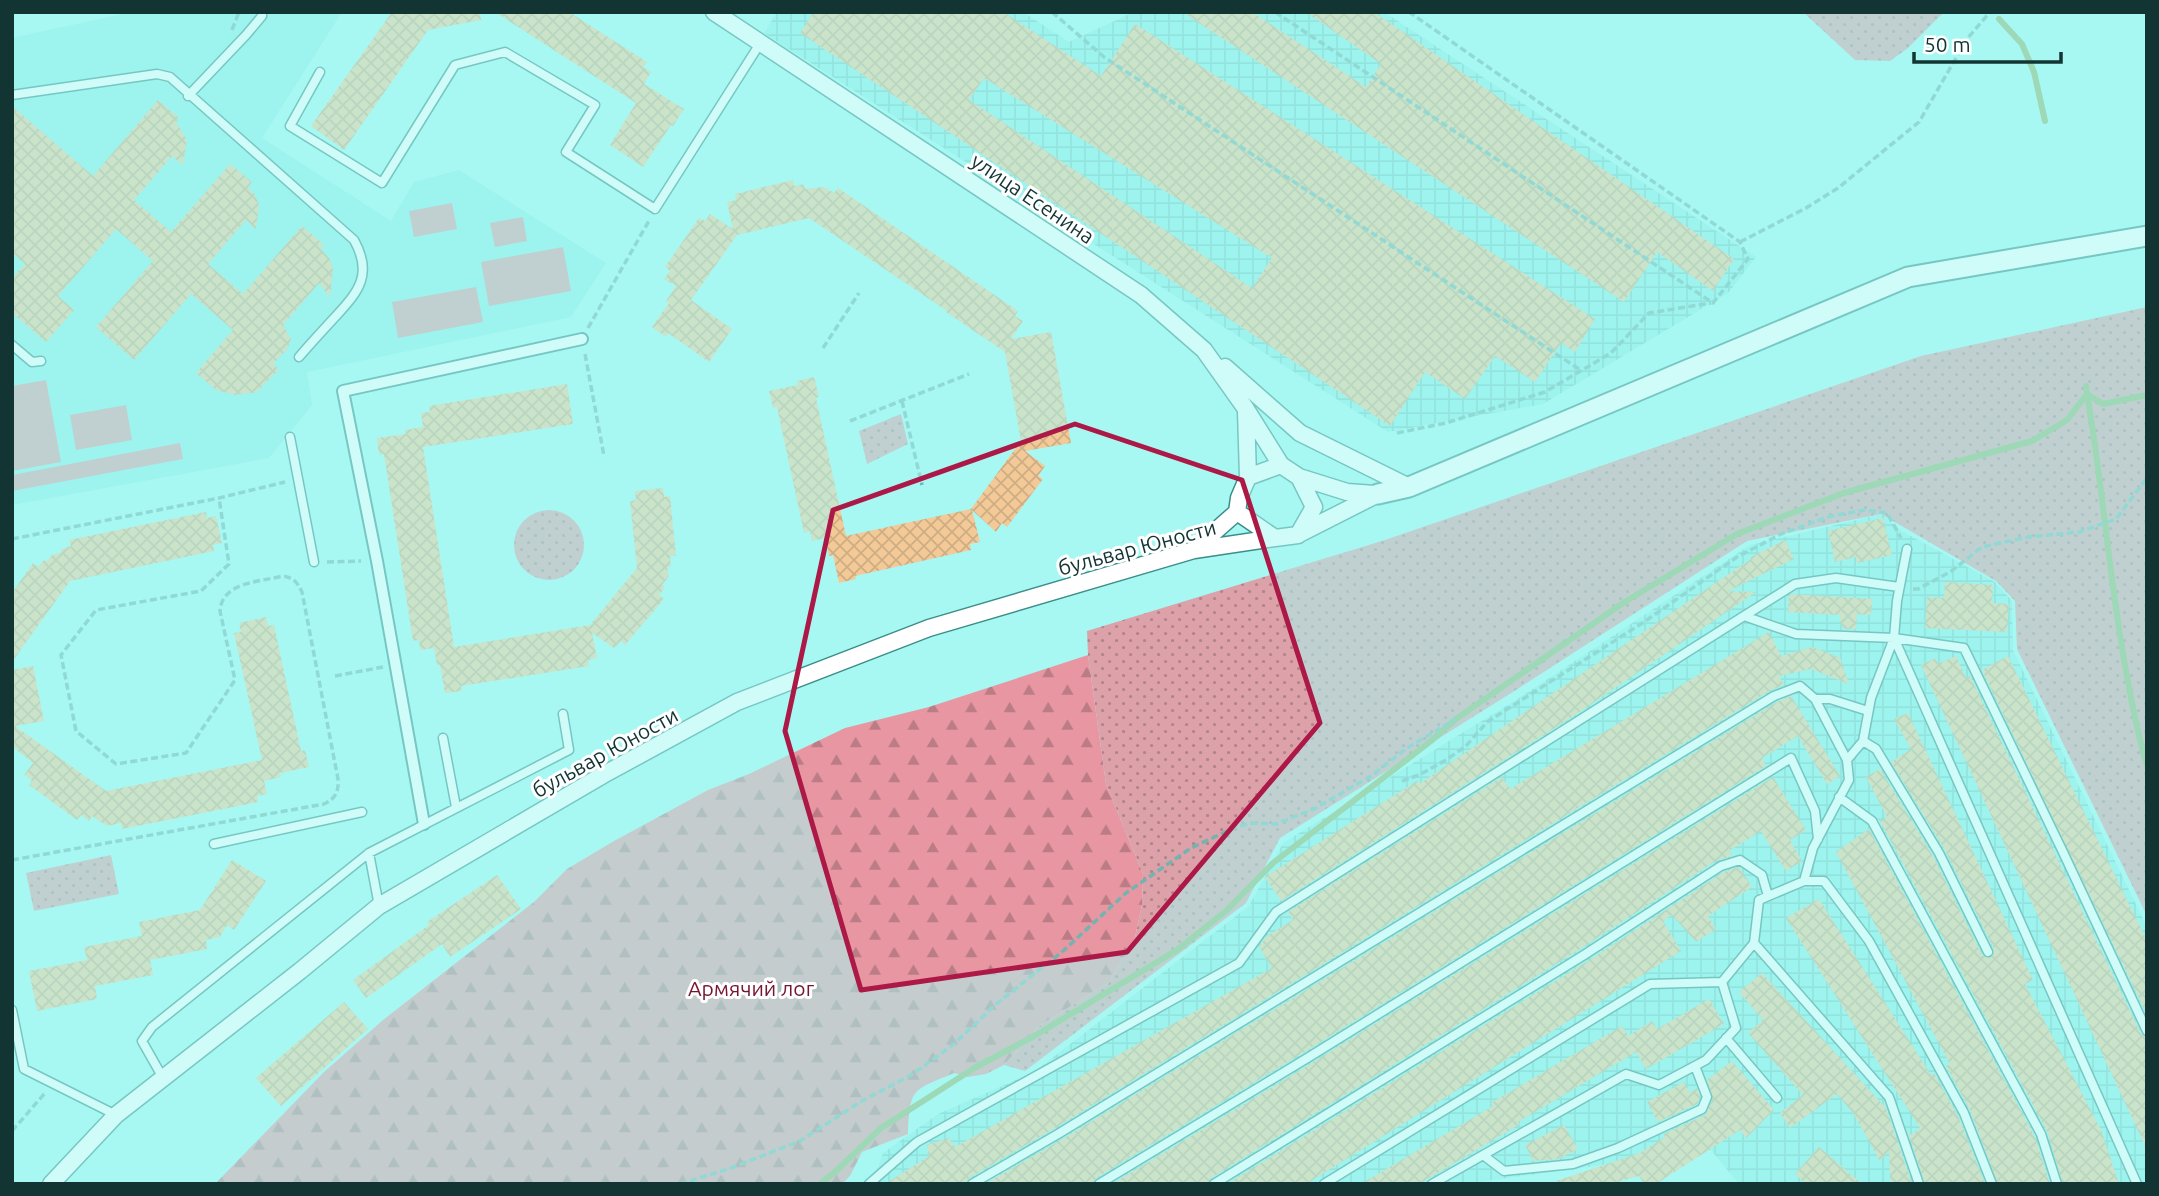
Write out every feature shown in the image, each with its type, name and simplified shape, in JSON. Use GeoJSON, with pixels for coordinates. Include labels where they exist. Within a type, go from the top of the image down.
{"type":"FeatureCollection","features":[{"type":"Feature","properties":{"kind":"street","name":"улица Есенина"},"geometry":{"type":"LineString","coordinates":[[714,12],[1141,295],[1205,350],[1281,466]]}},
{"type":"Feature","properties":{"kind":"street"},"geometry":{"type":"LineString","coordinates":[[1237,512],[1275,538],[1298,535],[1378,494],[1409,487],[1908,277],[2147,236]]}},
{"type":"Feature","properties":{"kind":"street"},"geometry":{"type":"LineString","coordinates":[[424,824],[377,561],[343,391],[582,339]]}},
{"type":"Feature","properties":{"kind":"street"},"geometry":{"type":"LineString","coordinates":[[1205,350],[1300,433],[1409,487]]}},
{"type":"Feature","properties":{"kind":"street"},"geometry":{"type":"LineString","coordinates":[[1194,550],[1237,512],[1248,477],[1246,409]]}},
{"type":"Feature","properties":{"kind":"street"},"geometry":{"type":"LineString","coordinates":[[1248,477],[1281,466],[1299,477],[1347,492],[1378,494]]}},
{"type":"Feature","properties":{"kind":"street"},"geometry":{"type":"LineString","coordinates":[[1298,535],[1314,507],[1299,477]]}},
{"type":"Feature","properties":{"kind":"street","name":"бульвар Юности"},"geometry":{"type":"LineString","coordinates":[[51,1184],[116,1115],[379,906],[603,775],[737,702],[929,628],[1194,550],[1275,538]]}},
{"type":"Feature","properties":{"kind":"lane"},"geometry":{"type":"LineString","coordinates":[[188,96],[246,35],[262,12]]}},
{"type":"Feature","properties":{"kind":"lane"},"geometry":{"type":"LineString","coordinates":[[320,72],[290,126],[382,183],[455,65],[505,52],[595,105],[566,152],[655,209],[761,42]]}},
{"type":"Feature","properties":{"kind":"lane"},"geometry":{"type":"LineString","coordinates":[[12,94],[156,74],[170,77],[188,96],[354,240],[361,254],[362,279],[356,293],[299,356]]}},
{"type":"Feature","properties":{"kind":"lane"},"geometry":{"type":"LineString","coordinates":[[12,345],[32,362],[41,361]]}},
{"type":"Feature","properties":{"kind":"lane"},"geometry":{"type":"LineString","coordinates":[[290,437],[314,562]]}},
{"type":"Feature","properties":{"kind":"lane"},"geometry":{"type":"LineString","coordinates":[[1847,760],[1863,741],[1871,698],[1894,638],[1899,587],[1907,549]]}},
{"type":"Feature","properties":{"kind":"lane"},"geometry":{"type":"LineString","coordinates":[[869,1184],[917,1142],[1239,963],[1276,912],[1795,584],[1836,578],[1899,587]]}},
{"type":"Feature","properties":{"kind":"lane"},"geometry":{"type":"LineString","coordinates":[[1744,616],[1796,634],[1894,638],[1964,648],[2147,1031]]}},
{"type":"Feature","properties":{"kind":"lane"},"geometry":{"type":"LineString","coordinates":[[1894,638],[2137,1184]]}},
{"type":"Feature","properties":{"kind":"lane"},"geometry":{"type":"LineString","coordinates":[[972,1184],[1774,696],[1800,686],[1815,699],[1847,760],[1849,780],[1813,848],[1804,881]]}},
{"type":"Feature","properties":{"kind":"lane"},"geometry":{"type":"LineString","coordinates":[[1815,699],[1830,699],[1868,711]]}},
{"type":"Feature","properties":{"kind":"lane"},"geometry":{"type":"LineString","coordinates":[[163,1079],[142,1041],[152,1027],[369,853],[569,750],[563,714]]}},
{"type":"Feature","properties":{"kind":"lane"},"geometry":{"type":"LineString","coordinates":[[443,738],[456,807]]}},
{"type":"Feature","properties":{"kind":"lane"},"geometry":{"type":"LineString","coordinates":[[1863,741],[1876,749],[1939,853],[1988,952]]}},
{"type":"Feature","properties":{"kind":"lane"},"geometry":{"type":"LineString","coordinates":[[1099,1184],[1791,758],[1815,811],[1818,839]]}},
{"type":"Feature","properties":{"kind":"lane"},"geometry":{"type":"LineString","coordinates":[[1839,797],[1872,821],[2041,1134],[2057,1184]]}},
{"type":"Feature","properties":{"kind":"lane"},"geometry":{"type":"LineString","coordinates":[[214,844],[362,812]]}},
{"type":"Feature","properties":{"kind":"lane"},"geometry":{"type":"LineString","coordinates":[[369,853],[379,906]]}},
{"type":"Feature","properties":{"kind":"lane"},"geometry":{"type":"LineString","coordinates":[[1214,1184],[1562,969],[1721,866],[1740,860],[1762,875],[1768,896]]}},
{"type":"Feature","properties":{"kind":"lane"},"geometry":{"type":"LineString","coordinates":[[1324,1184],[1650,984],[1722,982],[1754,943],[1759,900],[1804,881],[1824,881],[1869,941],[1964,1112],[1992,1184]]}},
{"type":"Feature","properties":{"kind":"lane"},"geometry":{"type":"LineString","coordinates":[[1754,943],[1889,1097],[1919,1184]]}},
{"type":"Feature","properties":{"kind":"lane"},"geometry":{"type":"LineString","coordinates":[[1432,1184],[1626,1074],[1659,1084],[1706,1060],[1736,1028],[1722,982]]}},
{"type":"Feature","properties":{"kind":"lane"},"geometry":{"type":"LineString","coordinates":[[12,1010],[24,1069],[116,1115]]}},
{"type":"Feature","properties":{"kind":"lane"},"geometry":{"type":"LineString","coordinates":[[1726,1038],[1777,1098]]}},
{"type":"Feature","properties":{"kind":"lane"},"geometry":{"type":"LineString","coordinates":[[1483,1155],[1504,1171],[1573,1164],[1619,1148],[1702,1109],[1706,1097],[1695,1066]]}},
{"type":"Feature","properties":{"kind":"path"},"geometry":{"type":"LineString","coordinates":[[1275,12],[1713,303]]}},
{"type":"Feature","properties":{"kind":"path"},"geometry":{"type":"LineString","coordinates":[[1397,433],[1446,423],[1545,392],[1611,353],[1649,313],[1713,303],[1748,259],[1740,242],[1409,12]]}},
{"type":"Feature","properties":{"kind":"path"},"geometry":{"type":"LineString","coordinates":[[1740,242],[1838,188],[1919,122],[1967,39],[1990,12]]}},
{"type":"Feature","properties":{"kind":"path"},"geometry":{"type":"LineString","coordinates":[[1056,13],[1115,65],[1581,371]]}},
{"type":"Feature","properties":{"kind":"path"},"geometry":{"type":"LineString","coordinates":[[604,456],[582,339],[655,209]]}},
{"type":"Feature","properties":{"kind":"path"},"geometry":{"type":"LineString","coordinates":[[823,348],[859,293]]}},
{"type":"Feature","properties":{"kind":"path"},"geometry":{"type":"LineString","coordinates":[[850,421],[969,374]]}},
{"type":"Feature","properties":{"kind":"path"},"geometry":{"type":"LineString","coordinates":[[902,401],[922,485]]}},
{"type":"Feature","properties":{"kind":"path"},"geometry":{"type":"LineString","coordinates":[[1899,587],[1918,590],[1950,572],[1982,547],[2028,537],[2079,532],[2116,519],[2147,478]]}},
{"type":"Feature","properties":{"kind":"path"},"geometry":{"type":"LineString","coordinates":[[12,539],[219,498],[298,479]]}},
{"type":"Feature","properties":{"kind":"path"},"geometry":{"type":"LineString","coordinates":[[12,860],[324,804],[336,795],[338,779],[302,592],[297,582],[283,576],[235,587],[226,593],[220,602],[235,680],[186,753],[116,764],[76,731],[61,655],[96,610],[201,591],[229,564],[219,498]]}},
{"type":"Feature","properties":{"kind":"path"},"geometry":{"type":"LineString","coordinates":[[1402,781],[1447,760],[1466,746],[1487,722],[1644,622],[1737,557],[1781,534],[1831,516],[1865,510],[1887,513],[1907,549]]}},
{"type":"Feature","properties":{"kind":"path"},"geometry":{"type":"LineString","coordinates":[[314,562],[377,561]]}},
{"type":"Feature","properties":{"kind":"path"},"geometry":{"type":"LineString","coordinates":[[335,676],[395,665]]}},
{"type":"Feature","properties":{"kind":"path"},"geometry":{"type":"LineString","coordinates":[[680,1184],[731,1168],[800,1141],[860,1102],[914,1074],[954,1044],[995,1005],[1063,951],[1126,893],[1191,848],[1236,827],[1252,823],[1276,824],[1314,809],[1371,776],[1407,748],[1456,719]]}},
{"type":"Feature","properties":{"kind":"path"},"geometry":{"type":"LineString","coordinates":[[12,1130],[53,1084]]}},
{"type":"Feature","properties":{"kind":"path"},"geometry":{"type":"LineString","coordinates":[[709,1175],[712,1184]]}},
{"type":"Feature","properties":{"kind":"highlighted area"},"geometry":{"type":"Polygon","coordinates":[[[1075,424],[1242,480],[1320,723],[1127,952],[861,990],[785,731],[833,510],[1075,424]]]}},
{"type":"Feature","properties":{"kind":"shaded area"},"geometry":{"type":"Polygon","coordinates":[[[132,12],[342,12],[262,138],[391,221],[414,182],[459,170],[606,263],[571,317],[307,372],[312,405],[269,458],[12,505],[12,38],[132,12]]]}},
{"type":"Feature","properties":{"kind":"shaded area"},"geometry":{"type":"Polygon","coordinates":[[[777,12],[1023,12],[1069,42],[1134,12],[1384,12],[1756,257],[1728,293],[1543,404],[1388,432],[764,33],[777,12]]]}},
{"type":"Feature","properties":{"kind":"shaded area"},"geometry":{"type":"Polygon","coordinates":[[[1803,12],[1944,12],[1908,48],[1890,61],[1855,60],[1803,12]]]}},
{"type":"Feature","properties":{"kind":"shaded area"},"geometry":{"type":"Polygon","coordinates":[[[452,203],[457,229],[414,237],[409,211],[452,203]]]}},
{"type":"Feature","properties":{"kind":"shaded area"},"geometry":{"type":"Polygon","coordinates":[[[523,217],[527,241],[495,247],[490,223],[523,217]]]}},
{"type":"Feature","properties":{"kind":"shaded area"},"geometry":{"type":"Polygon","coordinates":[[[563,247],[571,291],[489,306],[481,262],[563,247]]]}},
{"type":"Feature","properties":{"kind":"shaded area"},"geometry":{"type":"Polygon","coordinates":[[[476,287],[483,322],[398,338],[392,302],[476,287]]]}},
{"type":"Feature","properties":{"kind":"shaded area"},"geometry":{"type":"Polygon","coordinates":[[[2147,307],[2147,916],[2017,649],[2015,601],[1996,581],[1881,514],[1747,541],[1280,838],[1246,903],[1025,1071],[1004,1065],[1039,1026],[1108,983],[1134,942],[1142,905],[1143,874],[1106,784],[1087,631],[1385,540],[1921,356],[2147,307]]]}},
{"type":"Feature","properties":{"kind":"shaded area"},"geometry":{"type":"Polygon","coordinates":[[[46,380],[61,462],[12,471],[12,386],[46,380]]]}},
{"type":"Feature","properties":{"kind":"shaded area"},"geometry":{"type":"Polygon","coordinates":[[[126,405],[132,440],[76,450],[70,415],[126,405]]]}},
{"type":"Feature","properties":{"kind":"shaded area"},"geometry":{"type":"Polygon","coordinates":[[[901,414],[908,444],[867,464],[859,431],[901,414]]]}},
{"type":"Feature","properties":{"kind":"shaded area"},"geometry":{"type":"Polygon","coordinates":[[[180,443],[183,459],[12,491],[12,475],[180,443]]]}},
{"type":"Feature","properties":{"kind":"shaded area"},"geometry":{"type":"Polygon","coordinates":[[[549,510],[568,516],[578,526],[584,545],[578,564],[568,574],[549,580],[530,574],[520,564],[514,545],[520,526],[530,516],[549,510]]]}},
{"type":"Feature","properties":{"kind":"shaded area"},"geometry":{"type":"Polygon","coordinates":[[[1882,514],[1900,530],[1995,582],[2012,601],[2013,650],[2147,927],[2147,1184],[1739,1184],[1711,1150],[1464,1184],[872,1184],[883,1153],[938,1114],[1034,1072],[1249,906],[1283,843],[1519,698],[1750,545],[1882,514]]]}},
{"type":"Feature","properties":{"kind":"shaded area"},"geometry":{"type":"Polygon","coordinates":[[[111,855],[119,894],[34,911],[26,873],[111,855]]]}},
{"type":"Feature","properties":{"kind":"green space","name":"Армячий лог"},"geometry":{"type":"Polygon","coordinates":[[[1088,655],[1106,784],[1143,874],[1142,905],[1134,942],[1108,983],[1039,1026],[1004,1065],[986,1074],[968,1077],[954,1073],[922,1088],[912,1099],[908,1134],[862,1152],[850,1176],[842,1184],[215,1184],[324,1072],[383,1020],[534,902],[567,869],[708,790],[749,774],[845,728],[929,707],[1088,655]]]}},
{"type":"Feature","properties":{"kind":"building"},"geometry":{"type":"Polygon","coordinates":[[[392,12],[480,12],[481,20],[428,30],[344,150],[311,126],[392,12]]]}},
{"type":"Feature","properties":{"kind":"building"},"geometry":{"type":"Polygon","coordinates":[[[495,12],[569,12],[647,62],[643,67],[651,72],[644,84],[684,109],[643,167],[610,145],[636,103],[495,12]]]}},
{"type":"Feature","properties":{"kind":"building"},"geometry":{"type":"Polygon","coordinates":[[[814,12],[1003,12],[1101,76],[1135,24],[1595,319],[1575,352],[1561,343],[1535,382],[1495,356],[1465,399],[1425,372],[1390,426],[800,33],[814,12]],[[984,78],[969,100],[1252,288],[1272,258],[984,78]]]}},
{"type":"Feature","properties":{"kind":"building"},"geometry":{"type":"Polygon","coordinates":[[[1182,12],[1252,12],[1366,87],[1381,64],[1306,12],[1374,12],[1734,259],[1713,291],[1657,252],[1624,302],[1182,12]]]}},
{"type":"Feature","properties":{"kind":"building"},"geometry":{"type":"Polygon","coordinates":[[[158,100],[179,118],[176,122],[187,140],[183,165],[172,156],[134,200],[171,232],[230,164],[252,182],[248,187],[259,205],[256,229],[246,220],[208,264],[243,294],[302,226],[324,245],[321,249],[333,268],[330,297],[319,283],[283,325],[291,339],[287,349],[273,364],[279,369],[257,392],[235,395],[216,390],[196,373],[233,330],[191,294],[134,360],[96,327],[153,261],[116,229],[58,296],[74,310],[46,342],[12,313],[12,278],[25,264],[12,253],[12,106],[93,176],[158,100]]]}},
{"type":"Feature","properties":{"kind":"building"},"geometry":{"type":"Polygon","coordinates":[[[793,180],[794,186],[804,184],[805,189],[824,187],[834,193],[838,188],[1018,311],[1015,316],[1023,321],[1011,339],[1051,332],[1071,443],[1025,451],[1045,466],[1038,476],[1043,479],[1007,527],[1002,523],[996,532],[972,510],[980,542],[970,544],[971,550],[855,576],[856,579],[839,583],[833,555],[829,556],[826,538],[812,541],[810,531],[804,533],[777,407],[773,408],[769,391],[798,385],[797,381],[814,377],[819,397],[816,398],[846,536],[971,509],[1021,441],[1005,352],[947,311],[809,218],[737,235],[691,300],[732,329],[709,362],[668,333],[666,337],[652,327],[669,303],[666,301],[676,286],[664,279],[670,271],[665,267],[699,218],[705,221],[710,214],[733,229],[727,202],[736,200],[735,194],[793,180]]]}},
{"type":"Feature","properties":{"kind":"building"},"geometry":{"type":"Polygon","coordinates":[[[567,384],[573,424],[423,447],[454,647],[590,625],[637,568],[630,501],[636,500],[635,491],[663,488],[664,497],[670,496],[676,556],[670,556],[671,567],[667,567],[669,576],[659,595],[664,599],[625,645],[621,641],[614,648],[592,633],[597,658],[588,660],[589,666],[461,686],[462,691],[445,693],[434,648],[420,650],[419,640],[413,641],[384,454],[379,455],[377,438],[406,434],[405,430],[423,427],[421,413],[430,412],[429,406],[567,384]]]}},
{"type":"Feature","properties":{"kind":"building"},"geometry":{"type":"Polygon","coordinates":[[[206,512],[207,518],[216,516],[222,543],[213,545],[214,551],[70,581],[12,662],[12,593],[33,563],[38,567],[52,555],[62,552],[61,549],[71,546],[69,540],[206,512]]]}},
{"type":"Feature","properties":{"kind":"building"},"geometry":{"type":"Polygon","coordinates":[[[1883,518],[1892,555],[1857,563],[1856,557],[1835,562],[1828,531],[1883,518]]]}},
{"type":"Feature","properties":{"kind":"building"},"geometry":{"type":"Polygon","coordinates":[[[1785,540],[1794,559],[1728,591],[1756,592],[1572,717],[1281,901],[1265,877],[1417,781],[1419,784],[1751,557],[1785,540]]]}},
{"type":"Feature","properties":{"kind":"building"},"geometry":{"type":"Polygon","coordinates":[[[1945,582],[1993,585],[1992,603],[2009,604],[2007,632],[1925,628],[1927,597],[1944,598],[1945,582]]]}},
{"type":"Feature","properties":{"kind":"building"},"geometry":{"type":"Polygon","coordinates":[[[1791,594],[1872,599],[1871,615],[1857,614],[1856,629],[1844,629],[1840,615],[1788,612],[1791,594]]]}},
{"type":"Feature","properties":{"kind":"building"},"geometry":{"type":"Polygon","coordinates":[[[266,617],[268,626],[274,625],[301,751],[305,750],[309,767],[280,773],[281,777],[264,781],[267,794],[257,796],[258,802],[122,829],[121,823],[107,826],[92,816],[89,821],[81,815],[77,820],[29,785],[32,780],[24,775],[33,763],[12,746],[12,670],[33,666],[44,721],[15,726],[106,791],[262,760],[234,633],[241,632],[239,623],[266,617]]]}},
{"type":"Feature","properties":{"kind":"building"},"geometry":{"type":"Polygon","coordinates":[[[1769,632],[1781,656],[1812,647],[1840,658],[1849,684],[1811,669],[1779,676],[1784,685],[1771,690],[969,1178],[966,1184],[885,1184],[929,1156],[927,1145],[949,1138],[955,1147],[1272,968],[1259,947],[1267,936],[1293,920],[1288,912],[1502,777],[1510,789],[1769,632]]]}},
{"type":"Feature","properties":{"kind":"building"},"geometry":{"type":"Polygon","coordinates":[[[1956,656],[1966,678],[1970,676],[2141,1034],[2147,1037],[2147,1150],[1921,665],[1936,658],[1938,664],[1956,656]]]}},
{"type":"Feature","properties":{"kind":"building"},"geometry":{"type":"Polygon","coordinates":[[[2008,656],[2147,941],[2147,1015],[1982,670],[2008,656]]]}},
{"type":"Feature","properties":{"kind":"building"},"geometry":{"type":"Polygon","coordinates":[[[1791,696],[1840,776],[1827,784],[1798,736],[1762,758],[1766,766],[1096,1178],[1093,1184],[985,1184],[1777,702],[1791,696]]]}},
{"type":"Feature","properties":{"kind":"building"},"geometry":{"type":"Polygon","coordinates":[[[1908,713],[2033,980],[2025,984],[2101,1130],[2119,1184],[2063,1184],[2047,1131],[1880,821],[1887,817],[1866,777],[1880,769],[1933,856],[1982,955],[1991,957],[1994,949],[1945,850],[1891,762],[1911,749],[1894,719],[1908,713]]]}},
{"type":"Feature","properties":{"kind":"building"},"geometry":{"type":"Polygon","coordinates":[[[1773,777],[1806,830],[1790,840],[1802,861],[1786,871],[1761,831],[1729,851],[1732,856],[1717,860],[1580,949],[1211,1178],[1208,1184],[1112,1184],[1312,1063],[1773,777]]]}},
{"type":"Feature","properties":{"kind":"building"},"geometry":{"type":"Polygon","coordinates":[[[1869,829],[2035,1137],[2050,1184],[1998,1184],[1970,1110],[1946,1066],[1950,1064],[1836,852],[1869,829]]]}},
{"type":"Feature","properties":{"kind":"building"},"geometry":{"type":"Polygon","coordinates":[[[232,860],[266,881],[234,930],[227,925],[220,937],[206,940],[207,949],[150,960],[153,975],[95,986],[97,999],[37,1011],[29,971],[87,960],[84,947],[142,936],[139,922],[200,910],[232,860]]]}},
{"type":"Feature","properties":{"kind":"building"},"geometry":{"type":"Polygon","coordinates":[[[1739,867],[1752,887],[1708,916],[1716,929],[1696,942],[1672,915],[1663,921],[1681,951],[1306,1184],[1227,1184],[1588,961],[1724,872],[1739,867]]]}},
{"type":"Feature","properties":{"kind":"building"},"geometry":{"type":"Polygon","coordinates":[[[497,875],[521,909],[450,957],[442,944],[366,998],[353,980],[429,925],[427,922],[497,875]]]}},
{"type":"Feature","properties":{"kind":"building"},"geometry":{"type":"Polygon","coordinates":[[[1819,899],[1931,1075],[1934,1073],[1958,1116],[1985,1184],[1925,1184],[1908,1132],[1911,1135],[1920,1128],[1786,918],[1819,899]]]}},
{"type":"Feature","properties":{"kind":"building"},"geometry":{"type":"Polygon","coordinates":[[[1762,973],[1886,1108],[1912,1184],[1893,1184],[1890,1178],[1889,1151],[1880,1161],[1853,1113],[1837,1094],[1790,1128],[1780,1113],[1803,1095],[1748,1033],[1763,1020],[1739,992],[1762,973]]]}},
{"type":"Feature","properties":{"kind":"building"},"geometry":{"type":"Polygon","coordinates":[[[1709,999],[1724,1024],[1646,1069],[1636,1052],[1419,1184],[1361,1184],[1622,1026],[1628,1036],[1652,1021],[1657,1029],[1709,999]]]}},
{"type":"Feature","properties":{"kind":"building"},"geometry":{"type":"Polygon","coordinates":[[[344,1002],[368,1029],[281,1106],[256,1078],[344,1002]]]}},
{"type":"Feature","properties":{"kind":"building"},"geometry":{"type":"Polygon","coordinates":[[[1732,1061],[1774,1110],[1746,1138],[1740,1130],[1656,1184],[1644,1184],[1639,1176],[1610,1184],[1556,1184],[1556,1181],[1640,1153],[1665,1137],[1664,1134],[1705,1115],[1713,1099],[1707,1080],[1732,1061]]]}},
{"type":"Feature","properties":{"kind":"building"},"geometry":{"type":"Polygon","coordinates":[[[1684,1082],[1690,1093],[1697,1088],[1700,1097],[1697,1104],[1658,1122],[1647,1102],[1684,1082]]]}},
{"type":"Feature","properties":{"kind":"building"},"geometry":{"type":"Polygon","coordinates":[[[1564,1125],[1578,1149],[1558,1159],[1533,1161],[1525,1145],[1564,1125]]]}},
{"type":"Feature","properties":{"kind":"building"},"geometry":{"type":"Polygon","coordinates":[[[1819,1147],[1862,1184],[1806,1184],[1795,1174],[1819,1147]]]}},
{"type":"Feature","properties":{"kind":"waterway"},"geometry":{"type":"LineString","coordinates":[[1999,19],[2022,44],[2034,72],[2045,121]]}},
{"type":"Feature","properties":{"kind":"waterway"},"geometry":{"type":"LineString","coordinates":[[820,1184],[881,1128],[976,1067],[1036,1035],[1177,950],[1227,910],[1273,863],[1456,719],[1623,603],[1737,534],[1844,493],[2032,441],[2067,420],[2087,394],[2086,386]]}},
{"type":"Feature","properties":{"kind":"waterway"},"geometry":{"type":"LineString","coordinates":[[2087,394],[2120,636],[2140,742],[2147,765]]}},
{"type":"Feature","properties":{"kind":"waterway"},"geometry":{"type":"LineString","coordinates":[[2087,394],[2103,404],[2147,395]]}}]}
